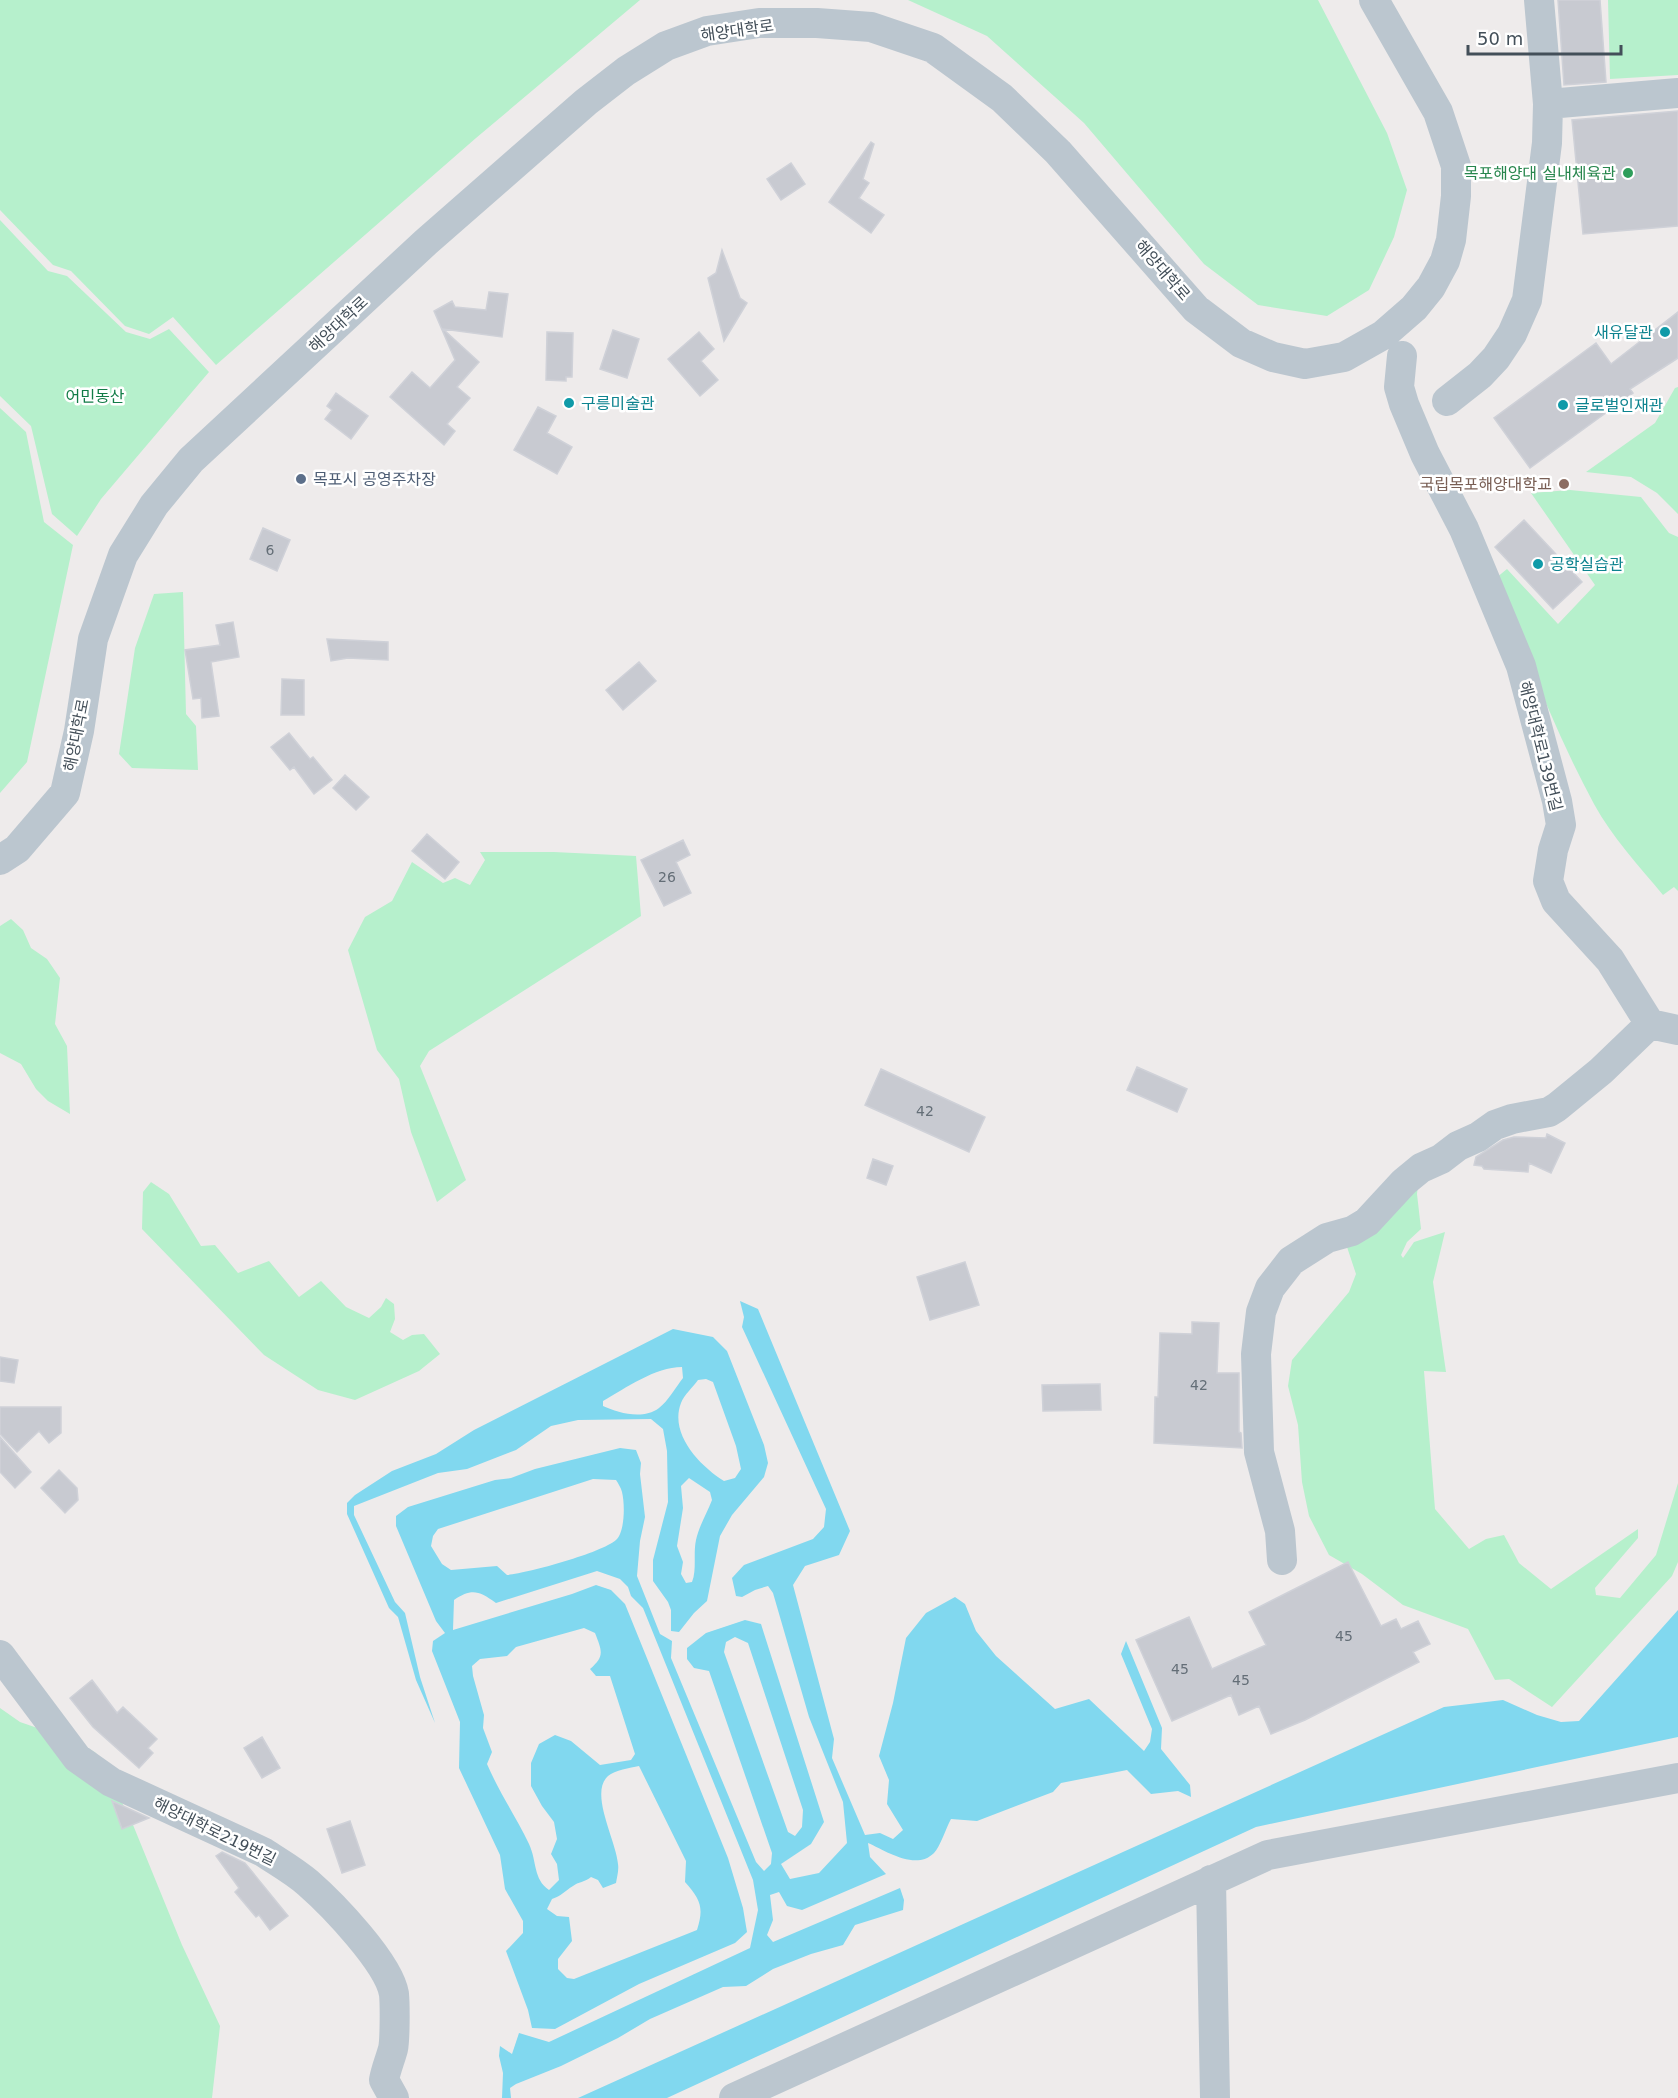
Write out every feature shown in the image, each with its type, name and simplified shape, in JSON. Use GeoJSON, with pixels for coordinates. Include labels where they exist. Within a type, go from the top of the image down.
{"type":"FeatureCollection","features":[{"type":"Feature","properties":{"kind":"street","name":"해양대학로"},"geometry":{"type":"LineString","coordinates":[[0,860],[17,849],[65,793],[79,731],[93,639],[123,555],[154,505],[191,460],[426,242],[586,102],[635,65],[666,46],[707,31],[759,23],[817,23],[871,27],[933,48],[1002,98],[1058,152],[1196,309],[1241,343],[1273,357],[1305,364],[1344,357],[1383,335],[1414,308],[1431,287],[1445,261],[1451,240],[1456,196],[1456,166],[1438,112],[1374,0]]}},
{"type":"Feature","properties":{"kind":"street"},"geometry":{"type":"LineString","coordinates":[[1447,401],[1480,375],[1496,358],[1512,334],[1527,300],[1547,142],[1548,104],[1539,0]]}},
{"type":"Feature","properties":{"kind":"street"},"geometry":{"type":"LineString","coordinates":[[1548,104],[1678,93]]}},
{"type":"Feature","properties":{"kind":"street","name":"해양대학로139번길"},"geometry":{"type":"LineString","coordinates":[[1282,1560],[1280,1531],[1259,1452],[1256,1354],[1261,1312],[1270,1288],[1292,1261],[1327,1238],[1352,1231],[1367,1222],[1404,1182],[1421,1168],[1441,1159],[1458,1146],[1478,1137],[1495,1125],[1512,1119],[1549,1112],[1601,1071],[1664,1027],[1610,960],[1556,901],[1548,881],[1553,850],[1561,825],[1557,801],[1524,678],[1464,530],[1425,454],[1404,404],[1399,387],[1402,356]]}},
{"type":"Feature","properties":{"kind":"street","name":"해양대학로219번길"},"geometry":{"type":"LineString","coordinates":[[0,1655],[77,1758],[111,1782],[262,1852],[280,1863],[308,1883],[361,1938],[384,1970],[394,1993],[393,2048],[386,2066],[384,2080],[394,2098]]}},
{"type":"Feature","properties":{"kind":"street"},"geometry":{"type":"LineString","coordinates":[[734,2098],[1268,1855],[1678,1778]]}},
{"type":"Feature","properties":{"kind":"street"},"geometry":{"type":"LineString","coordinates":[[1211,1880],[1215,2098]]}},
{"type":"Feature","properties":{"kind":"green space"},"geometry":{"type":"Polygon","coordinates":[[[0,0],[640,0],[476,138],[216,365],[173,317],[149,334],[125,326],[71,271],[53,265],[0,210],[0,0]]]}},
{"type":"Feature","properties":{"kind":"green space"},"geometry":{"type":"Polygon","coordinates":[[[908,0],[1318,0],[1387,133],[1407,190],[1394,237],[1369,290],[1327,316],[1258,305],[1204,264],[1084,123],[987,36],[908,0]]]}},
{"type":"Feature","properties":{"kind":"green space"},"geometry":{"type":"Polygon","coordinates":[[[1608,0],[1678,0],[1678,75],[1610,79],[1608,0]]]}},
{"type":"Feature","properties":{"kind":"green space","name":"어민동산"},"geometry":{"type":"Polygon","coordinates":[[[0,220],[48,271],[67,276],[126,332],[150,339],[169,329],[209,372],[101,499],[77,536],[52,514],[31,426],[0,396],[0,220]]]}},
{"type":"Feature","properties":{"kind":"green space"},"geometry":{"type":"Polygon","coordinates":[[[1678,387],[1678,514],[1657,493],[1631,477],[1586,472],[1655,423],[1675,388],[1678,387]]]}},
{"type":"Feature","properties":{"kind":"green space"},"geometry":{"type":"Polygon","coordinates":[[[0,408],[26,432],[44,522],[73,545],[27,762],[0,793],[0,408]]]}},
{"type":"Feature","properties":{"kind":"green space"},"geometry":{"type":"Polygon","coordinates":[[[1570,490],[1641,497],[1669,533],[1678,537],[1678,891],[1674,887],[1663,895],[1617,840],[1594,804],[1554,721],[1496,578],[1507,569],[1558,624],[1595,585],[1531,493],[1570,490]]]}},
{"type":"Feature","properties":{"kind":"green space"},"geometry":{"type":"Polygon","coordinates":[[[183,592],[186,714],[196,726],[198,770],[132,768],[119,754],[135,648],[154,594],[183,592]]]}},
{"type":"Feature","properties":{"kind":"green space"},"geometry":{"type":"Polygon","coordinates":[[[480,852],[554,852],[636,856],[641,916],[429,1051],[420,1066],[466,1180],[437,1202],[411,1132],[399,1079],[377,1050],[348,950],[365,917],[392,901],[412,862],[443,883],[455,878],[470,885],[485,860],[480,852]]]}},
{"type":"Feature","properties":{"kind":"green space"},"geometry":{"type":"Polygon","coordinates":[[[11,919],[23,930],[31,948],[47,959],[60,978],[55,1024],[67,1046],[70,1114],[48,1101],[36,1089],[21,1064],[0,1053],[0,926],[11,919]]]}},
{"type":"Feature","properties":{"kind":"green space"},"geometry":{"type":"Polygon","coordinates":[[[1419,1175],[1417,1194],[1421,1229],[1407,1242],[1401,1255],[1403,1258],[1414,1242],[1445,1232],[1433,1282],[1446,1372],[1424,1371],[1435,1509],[1469,1549],[1486,1539],[1504,1535],[1519,1563],[1551,1589],[1638,1529],[1638,1538],[1595,1588],[1596,1595],[1620,1598],[1656,1555],[1678,1483],[1678,1562],[1672,1576],[1552,1707],[1509,1679],[1495,1680],[1468,1629],[1403,1605],[1362,1574],[1329,1555],[1309,1516],[1302,1482],[1298,1425],[1288,1386],[1292,1360],[1349,1292],[1356,1274],[1347,1247],[1419,1175]]]}},
{"type":"Feature","properties":{"kind":"green space"},"geometry":{"type":"Polygon","coordinates":[[[151,1182],[169,1194],[201,1246],[215,1245],[238,1273],[269,1261],[299,1297],[321,1281],[346,1307],[369,1318],[381,1307],[386,1298],[394,1304],[395,1319],[390,1332],[403,1340],[412,1335],[424,1334],[440,1354],[419,1371],[355,1400],[318,1390],[264,1355],[142,1229],[143,1192],[151,1182]]]}},
{"type":"Feature","properties":{"kind":"green space"},"geometry":{"type":"Polygon","coordinates":[[[0,1708],[20,1722],[78,1742],[96,1753],[131,1820],[182,1945],[220,2026],[212,2098],[0,2098],[0,1708]]]}},
{"type":"Feature","properties":{"kind":"water"},"geometry":{"type":"Polygon","coordinates":[[[740,1301],[758,1309],[850,1531],[839,1555],[805,1566],[793,1585],[834,1739],[832,1758],[865,1835],[880,1833],[893,1839],[903,1830],[887,1804],[889,1780],[879,1756],[893,1703],[906,1638],[926,1613],[955,1597],[965,1604],[976,1631],[996,1656],[1055,1709],[1089,1699],[1144,1751],[1150,1742],[1152,1729],[1121,1654],[1126,1641],[1162,1728],[1161,1749],[1190,1785],[1191,1797],[1178,1791],[1151,1794],[1127,1770],[1061,1783],[1053,1792],[977,1821],[951,1819],[941,1842],[934,1853],[927,1858],[910,1860],[901,1858],[868,1843],[870,1857],[886,1874],[802,1910],[787,1906],[779,1892],[770,1895],[773,1920],[767,1935],[773,1942],[900,1888],[904,1900],[903,1910],[855,1925],[843,1945],[811,1954],[773,1969],[746,1986],[723,1987],[650,2019],[618,2038],[561,2066],[516,2084],[510,2088],[511,2098],[502,2098],[503,2073],[499,2056],[500,2046],[512,2054],[519,2033],[549,2042],[750,1948],[758,1910],[753,1880],[643,1608],[631,1596],[628,1587],[620,1579],[597,1571],[496,1603],[475,1592],[454,1600],[453,1630],[596,1585],[611,1590],[625,1604],[728,1858],[743,1908],[747,1932],[735,1943],[639,1984],[555,2029],[532,2028],[528,2010],[506,1951],[523,1933],[523,1921],[505,1889],[500,1855],[459,1768],[460,1722],[432,1651],[433,1641],[445,1633],[436,1621],[396,1526],[396,1516],[408,1507],[535,1469],[620,1448],[636,1450],[641,1463],[640,1474],[645,1517],[637,1576],[660,1634],[672,1641],[671,1658],[756,1862],[764,1871],[771,1864],[772,1853],[709,1671],[694,1668],[687,1659],[687,1648],[706,1633],[745,1620],[761,1624],[824,1822],[811,1844],[781,1864],[790,1879],[819,1873],[847,1843],[843,1802],[809,1717],[773,1593],[768,1586],[742,1597],[736,1596],[732,1578],[744,1565],[813,1539],[824,1527],[826,1509],[742,1327],[744,1317],[740,1301]],[[593,1479],[438,1529],[433,1536],[431,1546],[442,1564],[451,1570],[497,1566],[507,1575],[596,1551],[616,1540],[623,1524],[623,1497],[616,1480],[593,1479]],[[584,1628],[516,1647],[507,1656],[480,1659],[472,1666],[473,1676],[484,1715],[483,1728],[492,1752],[487,1764],[532,1850],[540,1881],[549,1890],[559,1880],[557,1864],[551,1854],[557,1839],[554,1822],[531,1786],[531,1763],[539,1744],[555,1735],[571,1741],[600,1765],[631,1760],[635,1754],[610,1676],[596,1676],[590,1669],[601,1653],[595,1633],[584,1628]],[[735,1637],[726,1642],[724,1652],[788,1832],[795,1836],[802,1827],[803,1810],[748,1643],[735,1637]],[[639,1766],[608,1776],[601,1794],[618,1864],[616,1883],[603,1888],[598,1880],[591,1877],[552,1899],[547,1909],[557,1916],[569,1917],[572,1941],[558,1959],[558,1969],[567,1978],[574,1979],[697,1930],[700,1904],[685,1882],[686,1861],[639,1766]]]}},
{"type":"Feature","properties":{"kind":"water"},"geometry":{"type":"Polygon","coordinates":[[[673,1329],[713,1337],[727,1351],[764,1445],[768,1463],[764,1477],[732,1515],[720,1536],[707,1601],[679,1632],[671,1631],[671,1610],[653,1581],[653,1560],[668,1502],[667,1451],[663,1429],[651,1419],[578,1420],[551,1426],[516,1450],[467,1469],[438,1473],[354,1506],[354,1515],[395,1602],[405,1613],[420,1677],[435,1723],[416,1680],[398,1617],[389,1608],[347,1514],[347,1503],[355,1495],[392,1471],[436,1454],[474,1430],[673,1329]],[[682,1367],[651,1374],[603,1401],[603,1406],[631,1414],[653,1412],[666,1402],[683,1378],[682,1367]],[[706,1379],[698,1380],[681,1403],[678,1415],[683,1437],[697,1458],[715,1475],[724,1481],[735,1478],[741,1469],[736,1446],[713,1382],[706,1379]],[[689,1478],[681,1486],[683,1508],[677,1546],[683,1562],[681,1574],[686,1583],[692,1582],[696,1540],[712,1500],[710,1492],[689,1478]]]}},
{"type":"Feature","properties":{"kind":"water"},"geometry":{"type":"Polygon","coordinates":[[[1678,1610],[1678,1737],[1256,1827],[667,2098],[578,2098],[1444,1707],[1503,1700],[1537,1715],[1561,1722],[1579,1721],[1678,1610]]]}},
{"type":"Feature","properties":{"kind":"building"},"geometry":{"type":"Polygon","coordinates":[[[1558,0],[1600,0],[1606,82],[1564,85],[1558,0]]]}},
{"type":"Feature","properties":{"kind":"building","name":"목포해양대 실내체육관"},"geometry":{"type":"Polygon","coordinates":[[[1678,111],[1678,226],[1583,234],[1572,120],[1678,111]]]}},
{"type":"Feature","properties":{"kind":"building"},"geometry":{"type":"Polygon","coordinates":[[[871,142],[874,144],[863,179],[869,183],[859,198],[884,215],[871,233],[829,202],[871,142]]]}},
{"type":"Feature","properties":{"kind":"building"},"geometry":{"type":"Polygon","coordinates":[[[791,163],[805,184],[781,200],[767,179],[791,163]]]}},
{"type":"Feature","properties":{"kind":"building"},"geometry":{"type":"Polygon","coordinates":[[[722,250],[740,298],[747,303],[724,341],[708,278],[716,273],[722,250]]]}},
{"type":"Feature","properties":{"kind":"building"},"geometry":{"type":"Polygon","coordinates":[[[489,292],[508,294],[502,337],[443,329],[479,362],[457,387],[470,398],[447,424],[455,431],[444,445],[390,397],[412,372],[430,388],[455,360],[434,311],[452,301],[455,307],[486,310],[489,292]]]}},
{"type":"Feature","properties":{"kind":"building","name":"글로벌인재관"},"geometry":{"type":"Polygon","coordinates":[[[1678,312],[1678,358],[1630,389],[1633,393],[1530,468],[1494,418],[1596,343],[1611,364],[1678,312]]]}},
{"type":"Feature","properties":{"kind":"building"},"geometry":{"type":"Polygon","coordinates":[[[613,330],[639,339],[627,378],[600,369],[613,330]]]}},
{"type":"Feature","properties":{"kind":"building"},"geometry":{"type":"Polygon","coordinates":[[[547,332],[573,333],[572,377],[566,377],[566,381],[546,380],[547,332]]]}},
{"type":"Feature","properties":{"kind":"building"},"geometry":{"type":"Polygon","coordinates":[[[699,332],[714,349],[701,361],[718,380],[700,396],[668,359],[699,332]]]}},
{"type":"Feature","properties":{"kind":"building"},"geometry":{"type":"Polygon","coordinates":[[[336,393],[368,416],[351,439],[325,419],[332,410],[327,406],[336,393]]]}},
{"type":"Feature","properties":{"kind":"building"},"geometry":{"type":"Polygon","coordinates":[[[538,407],[556,416],[547,433],[572,447],[557,474],[514,450],[538,407]]]}},
{"type":"Feature","properties":{"kind":"building","name":"공학실습관"},"geometry":{"type":"Polygon","coordinates":[[[1524,520],[1582,582],[1553,609],[1495,547],[1524,520]]]}},
{"type":"Feature","properties":{"kind":"building"},"geometry":{"type":"Polygon","coordinates":[[[263,528],[290,540],[277,571],[250,559],[263,528]]]}},
{"type":"Feature","properties":{"kind":"building"},"geometry":{"type":"Polygon","coordinates":[[[233,622],[239,657],[211,662],[219,716],[202,718],[201,698],[193,699],[185,650],[220,645],[216,625],[233,622]]]}},
{"type":"Feature","properties":{"kind":"building"},"geometry":{"type":"Polygon","coordinates":[[[327,639],[388,642],[388,660],[348,658],[331,661],[327,639]]]}},
{"type":"Feature","properties":{"kind":"building"},"geometry":{"type":"Polygon","coordinates":[[[639,662],[656,681],[623,710],[606,690],[639,662]]]}},
{"type":"Feature","properties":{"kind":"building"},"geometry":{"type":"Polygon","coordinates":[[[282,679],[304,680],[304,715],[281,715],[282,679]]]}},
{"type":"Feature","properties":{"kind":"building"},"geometry":{"type":"Polygon","coordinates":[[[289,733],[310,759],[313,757],[332,780],[314,794],[294,767],[290,770],[271,747],[289,733]]]}},
{"type":"Feature","properties":{"kind":"building"},"geometry":{"type":"Polygon","coordinates":[[[345,775],[369,797],[356,810],[333,788],[345,775]]]}},
{"type":"Feature","properties":{"kind":"building"},"geometry":{"type":"Polygon","coordinates":[[[427,834],[459,862],[445,879],[412,851],[427,834]]]}},
{"type":"Feature","properties":{"kind":"building"},"geometry":{"type":"Polygon","coordinates":[[[683,840],[690,855],[676,862],[691,893],[664,906],[641,860],[683,840]]]}},
{"type":"Feature","properties":{"kind":"building"},"geometry":{"type":"Polygon","coordinates":[[[1137,1067],[1187,1089],[1177,1112],[1127,1090],[1137,1067]]]}},
{"type":"Feature","properties":{"kind":"building"},"geometry":{"type":"Polygon","coordinates":[[[881,1069],[985,1117],[969,1152],[865,1105],[881,1069]]]}},
{"type":"Feature","properties":{"kind":"building"},"geometry":{"type":"Polygon","coordinates":[[[1547,1134],[1565,1143],[1551,1173],[1529,1163],[1528,1172],[1484,1169],[1482,1166],[1474,1165],[1476,1157],[1503,1140],[1514,1137],[1546,1138],[1547,1134]]]}},
{"type":"Feature","properties":{"kind":"building"},"geometry":{"type":"Polygon","coordinates":[[[873,1159],[893,1166],[886,1185],[867,1178],[873,1159]]]}},
{"type":"Feature","properties":{"kind":"building"},"geometry":{"type":"Polygon","coordinates":[[[965,1262],[979,1305],[930,1320],[917,1277],[965,1262]]]}},
{"type":"Feature","properties":{"kind":"building"},"geometry":{"type":"Polygon","coordinates":[[[1192,1322],[1219,1323],[1217,1373],[1239,1373],[1239,1432],[1242,1448],[1154,1443],[1160,1333],[1192,1334],[1192,1322]]]}},
{"type":"Feature","properties":{"kind":"building"},"geometry":{"type":"Polygon","coordinates":[[[0,1357],[18,1360],[14,1383],[0,1381],[0,1357]]]}},
{"type":"Feature","properties":{"kind":"building"},"geometry":{"type":"Polygon","coordinates":[[[1100,1384],[1101,1410],[1043,1411],[1042,1385],[1100,1384]]]}},
{"type":"Feature","properties":{"kind":"building"},"geometry":{"type":"Polygon","coordinates":[[[0,1407],[61,1407],[61,1433],[49,1443],[39,1431],[17,1452],[0,1434],[0,1407]]]}},
{"type":"Feature","properties":{"kind":"building"},"geometry":{"type":"Polygon","coordinates":[[[0,1437],[31,1472],[15,1488],[0,1472],[0,1437]]]}},
{"type":"Feature","properties":{"kind":"building"},"geometry":{"type":"Polygon","coordinates":[[[59,1470],[77,1488],[78,1500],[65,1513],[41,1488],[59,1470]]]}},
{"type":"Feature","properties":{"kind":"building"},"geometry":{"type":"Polygon","coordinates":[[[1348,1562],[1381,1626],[1396,1619],[1401,1629],[1418,1621],[1430,1644],[1413,1652],[1419,1662],[1305,1720],[1271,1734],[1259,1706],[1239,1715],[1231,1695],[1172,1721],[1136,1640],[1189,1617],[1212,1669],[1266,1645],[1249,1612],[1348,1562]]]}},
{"type":"Feature","properties":{"kind":"building"},"geometry":{"type":"Polygon","coordinates":[[[92,1680],[117,1713],[123,1707],[157,1739],[148,1748],[153,1753],[139,1768],[93,1727],[70,1698],[92,1680]]]}},
{"type":"Feature","properties":{"kind":"building"},"geometry":{"type":"Polygon","coordinates":[[[262,1737],[280,1768],[262,1778],[244,1748],[262,1737]]]}},
{"type":"Feature","properties":{"kind":"building"},"geometry":{"type":"Polygon","coordinates":[[[112,1801],[149,1818],[122,1829],[112,1801]]]}},
{"type":"Feature","properties":{"kind":"building"},"geometry":{"type":"Polygon","coordinates":[[[350,1821],[365,1865],[342,1873],[327,1829],[350,1821]]]}},
{"type":"Feature","properties":{"kind":"building"},"geometry":{"type":"Polygon","coordinates":[[[222,1852],[245,1863],[288,1916],[270,1930],[259,1915],[256,1917],[235,1892],[239,1888],[216,1856],[222,1852]]]}},
{"type":"Feature","properties":{"kind":"place","name":"목포해양대 실내체육관"},"geometry":{"type":"Point","coordinates":[1628,173]}},
{"type":"Feature","properties":{"kind":"place","name":"새유달관"},"geometry":{"type":"Point","coordinates":[1665,332]}},
{"type":"Feature","properties":{"kind":"place","name":"구릉미술관"},"geometry":{"type":"Point","coordinates":[569,403]}},
{"type":"Feature","properties":{"kind":"place","name":"글로벌인재관"},"geometry":{"type":"Point","coordinates":[1563,405]}},
{"type":"Feature","properties":{"kind":"place","name":"목포시 공영주차장"},"geometry":{"type":"Point","coordinates":[301,479]}},
{"type":"Feature","properties":{"kind":"place","name":"국립목포해양대학교"},"geometry":{"type":"Point","coordinates":[1564,484]}},
{"type":"Feature","properties":{"kind":"place","name":"공학실습관"},"geometry":{"type":"Point","coordinates":[1538,564]}}]}
